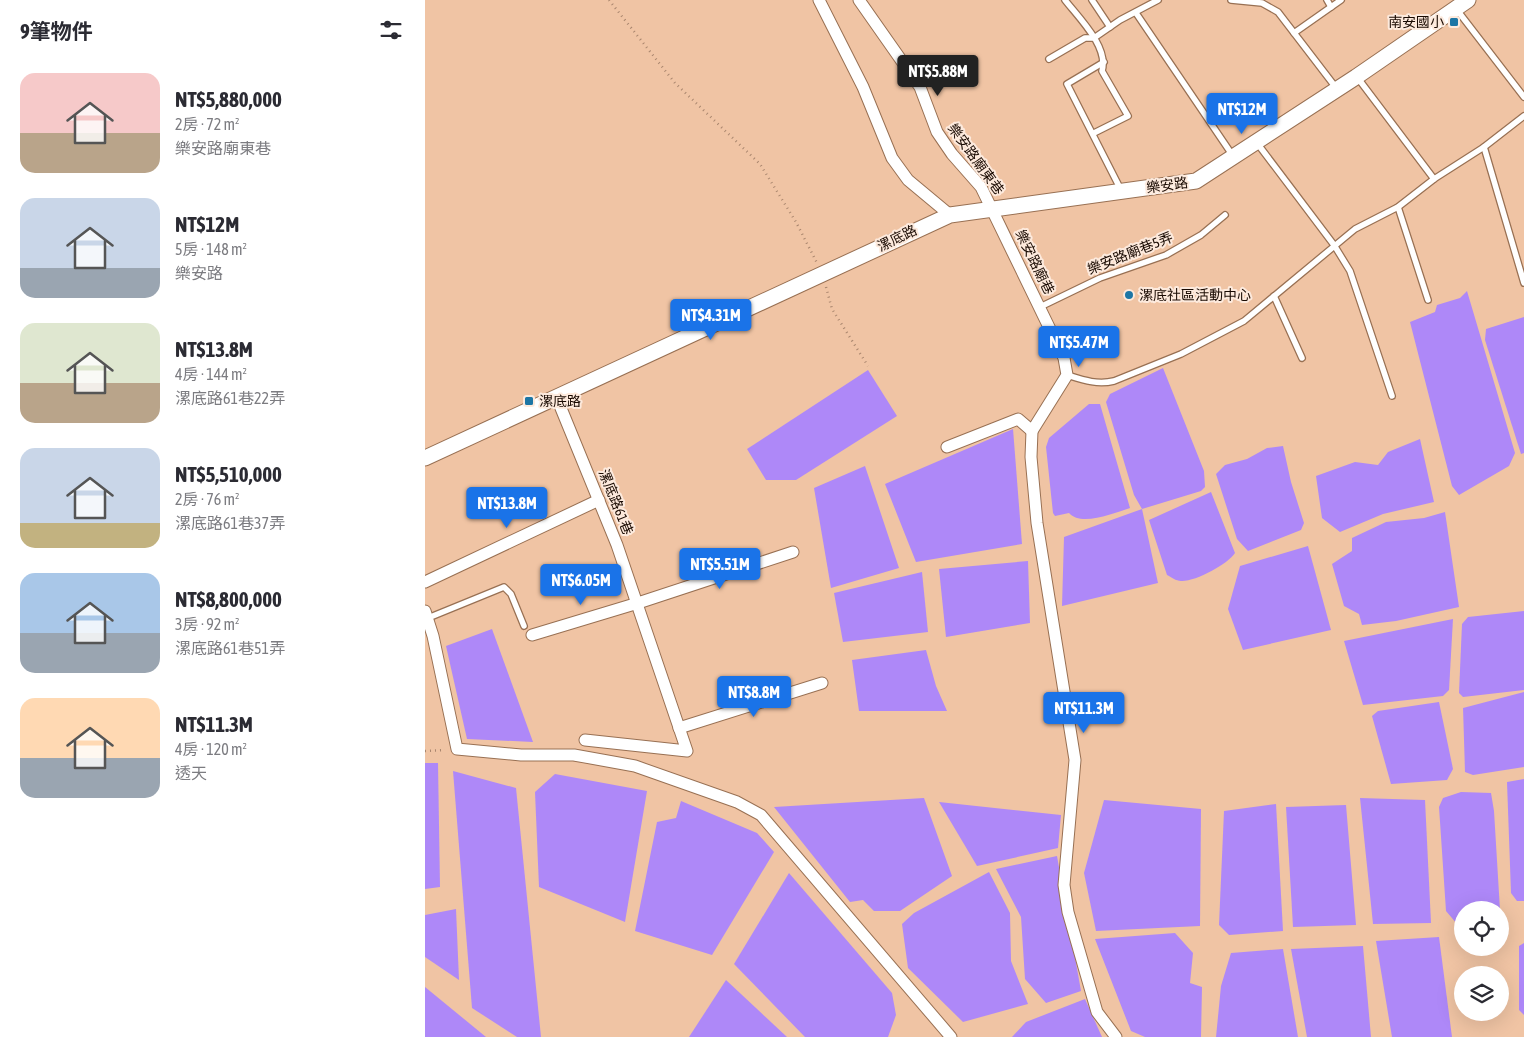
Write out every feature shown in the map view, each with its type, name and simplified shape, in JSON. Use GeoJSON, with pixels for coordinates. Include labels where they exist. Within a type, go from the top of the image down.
{"type":"FeatureCollection","features":[{"type":"Feature","properties":{"kind":"street"},"geometry":{"type":"LineString","coordinates":[[819,0],[863,87],[892,158],[908,180],[949,215]]}},
{"type":"Feature","properties":{"kind":"street","name":"樂安路廟東巷"},"geometry":{"type":"LineString","coordinates":[[859,0],[920,87],[937,132],[952,154],[981,186],[993,208]]}},
{"type":"Feature","properties":{"kind":"street","name":"樂安路"},"geometry":{"type":"LineString","coordinates":[[993,208],[1196,181],[1257,143],[1462,4]]}},
{"type":"Feature","properties":{"kind":"street","name":"漯底路"},"geometry":{"type":"LineString","coordinates":[[425,458],[949,215],[993,208]]}},
{"type":"Feature","properties":{"kind":"street","name":"樂安路廟巷"},"geometry":{"type":"LineString","coordinates":[[993,208],[1064,358],[1067,375]]}},
{"type":"Feature","properties":{"kind":"street"},"geometry":{"type":"LineString","coordinates":[[1067,375],[1033,431],[1031,457],[1037,523],[1075,760],[1063,885],[1068,912],[1097,1012],[1116,1037]]}},
{"type":"Feature","properties":{"kind":"street","name":"漯底路61巷"},"geometry":{"type":"LineString","coordinates":[[556,396],[599,500],[638,603],[687,751],[585,740]]}},
{"type":"Feature","properties":{"kind":"street"},"geometry":{"type":"LineString","coordinates":[[947,447],[1018,419],[1033,431]]}},
{"type":"Feature","properties":{"kind":"street"},"geometry":{"type":"LineString","coordinates":[[425,582],[599,500]]}},
{"type":"Feature","properties":{"kind":"street"},"geometry":{"type":"LineString","coordinates":[[528,630],[638,603],[793,552]]}},
{"type":"Feature","properties":{"kind":"street"},"geometry":{"type":"LineString","coordinates":[[427,615],[457,749],[521,755],[574,755],[635,766],[737,802],[761,815],[951,1037]]}},
{"type":"Feature","properties":{"kind":"street"},"geometry":{"type":"LineString","coordinates":[[679,728],[822,683]]}},
{"type":"Feature","properties":{"kind":"lane"},"geometry":{"type":"LineString","coordinates":[[1065,0],[1094,38],[1104,62],[1102,71],[1128,116],[1094,133]]}},
{"type":"Feature","properties":{"kind":"lane"},"geometry":{"type":"LineString","coordinates":[[1091,0],[1110,27]]}},
{"type":"Feature","properties":{"kind":"lane"},"geometry":{"type":"LineString","coordinates":[[1049,59],[1085,38],[1094,38],[1158,0]]}},
{"type":"Feature","properties":{"kind":"lane"},"geometry":{"type":"LineString","coordinates":[[1231,0],[1269,5],[1278,12],[1337,89]]}},
{"type":"Feature","properties":{"kind":"lane"},"geometry":{"type":"LineString","coordinates":[[1327,0],[1331,7]]}},
{"type":"Feature","properties":{"kind":"lane"},"geometry":{"type":"LineString","coordinates":[[1294,33],[1341,0]]}},
{"type":"Feature","properties":{"kind":"lane"},"geometry":{"type":"LineString","coordinates":[[1462,4],[1524,97]]}},
{"type":"Feature","properties":{"kind":"lane"},"geometry":{"type":"LineString","coordinates":[[1136,13],[1234,158]]}},
{"type":"Feature","properties":{"kind":"lane"},"geometry":{"type":"LineString","coordinates":[[1104,62],[1067,84],[1094,133],[1122,192]]}},
{"type":"Feature","properties":{"kind":"lane"},"geometry":{"type":"LineString","coordinates":[[1356,77],[1434,180]]}},
{"type":"Feature","properties":{"kind":"lane"},"geometry":{"type":"LineString","coordinates":[[1067,375],[1103,384],[1114,381],[1181,354],[1229,329],[1244,320],[1363,223],[1399,207],[1434,180],[1484,147],[1524,116]]}},
{"type":"Feature","properties":{"kind":"lane"},"geometry":{"type":"LineString","coordinates":[[1257,143],[1335,244],[1350,271],[1392,396]]}},
{"type":"Feature","properties":{"kind":"lane"},"geometry":{"type":"LineString","coordinates":[[1484,147],[1524,284]]}},
{"type":"Feature","properties":{"kind":"lane"},"geometry":{"type":"LineString","coordinates":[[1399,207],[1429,300]]}},
{"type":"Feature","properties":{"kind":"lane","name":"樂安路廟巷5弄"},"geometry":{"type":"LineString","coordinates":[[1040,307],[1100,278],[1166,255],[1201,235],[1225,214]]}},
{"type":"Feature","properties":{"kind":"lane"},"geometry":{"type":"LineString","coordinates":[[1274,296],[1302,358]]}},
{"type":"Feature","properties":{"kind":"lane"},"geometry":{"type":"LineString","coordinates":[[427,615],[504,587],[511,594],[528,630]]}},
{"type":"Feature","properties":{"kind":"path"},"geometry":{"type":"LineString","coordinates":[[609,0],[675,83],[760,164],[797,222],[822,273],[832,309],[868,366]]}},
{"type":"Feature","properties":{"kind":"path"},"geometry":{"type":"LineString","coordinates":[[425,751],[457,749]]}},
{"type":"Feature","properties":{"kind":"shaded area"},"geometry":{"type":"Polygon","coordinates":[[[1467,291],[1515,453],[1509,466],[1459,495],[1452,486],[1410,322],[1435,312],[1437,305],[1460,298],[1467,291]]]}},
{"type":"Feature","properties":{"kind":"shaded area"},"geometry":{"type":"Polygon","coordinates":[[[1524,317],[1524,453],[1521,454],[1485,340],[1486,329],[1524,317]]]}},
{"type":"Feature","properties":{"kind":"shaded area"},"geometry":{"type":"Polygon","coordinates":[[[1163,368],[1204,471],[1205,487],[1201,491],[1142,509],[1134,495],[1106,402],[1110,394],[1163,368]]]}},
{"type":"Feature","properties":{"kind":"shaded area"},"geometry":{"type":"Polygon","coordinates":[[[868,370],[897,416],[796,480],[766,480],[747,449],[868,370]]]}},
{"type":"Feature","properties":{"kind":"shaded area"},"geometry":{"type":"Polygon","coordinates":[[[1089,404],[1100,404],[1130,508],[1089,519],[1074,517],[1069,513],[1055,516],[1053,513],[1046,447],[1049,438],[1089,404]]]}},
{"type":"Feature","properties":{"kind":"shaded area"},"geometry":{"type":"Polygon","coordinates":[[[1013,429],[1022,544],[916,562],[885,484],[1013,429]]]}},
{"type":"Feature","properties":{"kind":"shaded area"},"geometry":{"type":"Polygon","coordinates":[[[1420,439],[1434,502],[1383,514],[1340,532],[1322,518],[1316,476],[1355,462],[1378,465],[1388,452],[1420,439]]]}},
{"type":"Feature","properties":{"kind":"shaded area"},"geometry":{"type":"Polygon","coordinates":[[[1283,446],[1291,482],[1304,523],[1301,530],[1248,551],[1237,539],[1216,474],[1225,465],[1247,459],[1267,448],[1283,446]]]}},
{"type":"Feature","properties":{"kind":"shaded area"},"geometry":{"type":"Polygon","coordinates":[[[865,466],[899,568],[831,588],[814,488],[865,466]]]}},
{"type":"Feature","properties":{"kind":"shaded area"},"geometry":{"type":"Polygon","coordinates":[[[1211,492],[1235,553],[1211,572],[1187,581],[1175,580],[1167,575],[1149,520],[1211,492]]]}},
{"type":"Feature","properties":{"kind":"shaded area"},"geometry":{"type":"Polygon","coordinates":[[[1142,509],[1158,583],[1062,606],[1064,537],[1142,509]]]}},
{"type":"Feature","properties":{"kind":"shaded area"},"geometry":{"type":"Polygon","coordinates":[[[1445,512],[1459,607],[1396,621],[1362,625],[1359,614],[1344,606],[1332,564],[1352,551],[1352,538],[1386,522],[1424,518],[1445,512]]]}},
{"type":"Feature","properties":{"kind":"shaded area"},"geometry":{"type":"Polygon","coordinates":[[[1308,546],[1331,630],[1243,650],[1228,609],[1240,566],[1308,546]]]}},
{"type":"Feature","properties":{"kind":"shaded area"},"geometry":{"type":"Polygon","coordinates":[[[1028,561],[1030,623],[946,637],[939,569],[1028,561]]]}},
{"type":"Feature","properties":{"kind":"shaded area"},"geometry":{"type":"Polygon","coordinates":[[[922,572],[928,632],[843,642],[834,593],[922,572]]]}},
{"type":"Feature","properties":{"kind":"shaded area"},"geometry":{"type":"Polygon","coordinates":[[[1524,611],[1524,690],[1463,697],[1459,693],[1462,624],[1468,617],[1524,611]]]}},
{"type":"Feature","properties":{"kind":"shaded area"},"geometry":{"type":"Polygon","coordinates":[[[1453,619],[1449,690],[1443,696],[1363,705],[1344,641],[1453,619]]]}},
{"type":"Feature","properties":{"kind":"shaded area"},"geometry":{"type":"Polygon","coordinates":[[[492,629],[533,742],[467,739],[446,646],[492,629]]]}},
{"type":"Feature","properties":{"kind":"shaded area"},"geometry":{"type":"Polygon","coordinates":[[[926,650],[936,686],[947,711],[859,711],[852,660],[926,650]]]}},
{"type":"Feature","properties":{"kind":"shaded area"},"geometry":{"type":"Polygon","coordinates":[[[1524,692],[1524,767],[1473,775],[1465,772],[1463,708],[1524,692]]]}},
{"type":"Feature","properties":{"kind":"shaded area"},"geometry":{"type":"Polygon","coordinates":[[[1439,702],[1453,769],[1447,780],[1391,784],[1372,716],[1378,711],[1439,702]]]}},
{"type":"Feature","properties":{"kind":"shaded area"},"geometry":{"type":"Polygon","coordinates":[[[425,763],[438,763],[440,887],[425,889],[425,763]]]}},
{"type":"Feature","properties":{"kind":"shaded area"},"geometry":{"type":"Polygon","coordinates":[[[453,771],[516,788],[541,1037],[517,1037],[472,1008],[453,771]]]}},
{"type":"Feature","properties":{"kind":"shaded area"},"geometry":{"type":"Polygon","coordinates":[[[555,774],[647,791],[625,922],[539,887],[535,792],[555,774]]]}},
{"type":"Feature","properties":{"kind":"shaded area"},"geometry":{"type":"Polygon","coordinates":[[[1524,779],[1524,901],[1517,901],[1511,893],[1507,782],[1524,779]]]}},
{"type":"Feature","properties":{"kind":"shaded area"},"geometry":{"type":"Polygon","coordinates":[[[1461,792],[1491,793],[1494,811],[1499,901],[1454,901],[1454,920],[1446,911],[1439,807],[1443,798],[1461,792]]]}},
{"type":"Feature","properties":{"kind":"shaded area"},"geometry":{"type":"Polygon","coordinates":[[[924,798],[952,876],[900,911],[874,911],[863,900],[850,902],[774,807],[924,798]]]}},
{"type":"Feature","properties":{"kind":"shaded area"},"geometry":{"type":"Polygon","coordinates":[[[1360,798],[1425,800],[1431,923],[1373,924],[1360,798]]]}},
{"type":"Feature","properties":{"kind":"shaded area"},"geometry":{"type":"Polygon","coordinates":[[[1104,800],[1201,809],[1200,926],[1096,931],[1084,873],[1104,800]]]}},
{"type":"Feature","properties":{"kind":"shaded area"},"geometry":{"type":"Polygon","coordinates":[[[681,801],[757,833],[774,852],[712,955],[635,931],[657,822],[676,818],[681,801]]]}},
{"type":"Feature","properties":{"kind":"shaded area"},"geometry":{"type":"Polygon","coordinates":[[[939,802],[1061,815],[1058,848],[977,866],[939,802]]]}},
{"type":"Feature","properties":{"kind":"shaded area"},"geometry":{"type":"Polygon","coordinates":[[[1276,804],[1283,931],[1229,935],[1219,925],[1224,811],[1276,804]]]}},
{"type":"Feature","properties":{"kind":"shaded area"},"geometry":{"type":"Polygon","coordinates":[[[1346,805],[1356,925],[1293,927],[1286,807],[1346,805]]]}},
{"type":"Feature","properties":{"kind":"shaded area"},"geometry":{"type":"Polygon","coordinates":[[[1057,856],[1081,991],[1046,1003],[1025,979],[1021,917],[996,869],[1057,856]]]}},
{"type":"Feature","properties":{"kind":"shaded area"},"geometry":{"type":"Polygon","coordinates":[[[989,872],[1010,913],[1011,961],[1028,1004],[963,1022],[908,968],[902,924],[914,913],[989,872]]]}},
{"type":"Feature","properties":{"kind":"shaded area"},"geometry":{"type":"Polygon","coordinates":[[[789,873],[892,993],[896,1015],[888,1037],[805,1037],[734,964],[789,873]]]}},
{"type":"Feature","properties":{"kind":"shaded area"},"geometry":{"type":"Polygon","coordinates":[[[456,909],[459,980],[425,957],[425,915],[456,909]]]}},
{"type":"Feature","properties":{"kind":"shaded area"},"geometry":{"type":"Polygon","coordinates":[[[1175,933],[1193,953],[1190,983],[1202,987],[1201,1037],[1145,1037],[1131,1031],[1095,939],[1175,933]]]}},
{"type":"Feature","properties":{"kind":"shaded area"},"geometry":{"type":"Polygon","coordinates":[[[1439,937],[1452,1037],[1392,1037],[1376,941],[1439,937]]]}},
{"type":"Feature","properties":{"kind":"shaded area"},"geometry":{"type":"Polygon","coordinates":[[[1524,943],[1524,1015],[1519,1010],[1519,946],[1524,943]]]}},
{"type":"Feature","properties":{"kind":"shaded area"},"geometry":{"type":"Polygon","coordinates":[[[1363,946],[1371,1037],[1307,1037],[1291,949],[1363,946]]]}},
{"type":"Feature","properties":{"kind":"shaded area"},"geometry":{"type":"Polygon","coordinates":[[[1283,949],[1298,1037],[1216,1037],[1221,986],[1231,953],[1283,949]]]}},
{"type":"Feature","properties":{"kind":"shaded area"},"geometry":{"type":"Polygon","coordinates":[[[726,980],[787,1037],[689,1037],[726,980]]]}},
{"type":"Feature","properties":{"kind":"shaded area"},"geometry":{"type":"Polygon","coordinates":[[[425,987],[486,1037],[425,1037],[425,987]]]}},
{"type":"Feature","properties":{"kind":"shaded area"},"geometry":{"type":"Polygon","coordinates":[[[1085,999],[1102,1037],[1012,1037],[1026,1022],[1085,999]]]}},
{"type":"Feature","properties":{"kind":"place","name":"南安國小"},"geometry":{"type":"Point","coordinates":[1454,22]}},
{"type":"Feature","properties":{"kind":"place","name":"漯底社區活動中心"},"geometry":{"type":"Point","coordinates":[1129,295]}},
{"type":"Feature","properties":{"kind":"place","name":"漯底路"},"geometry":{"type":"Point","coordinates":[529,401]}}]}
